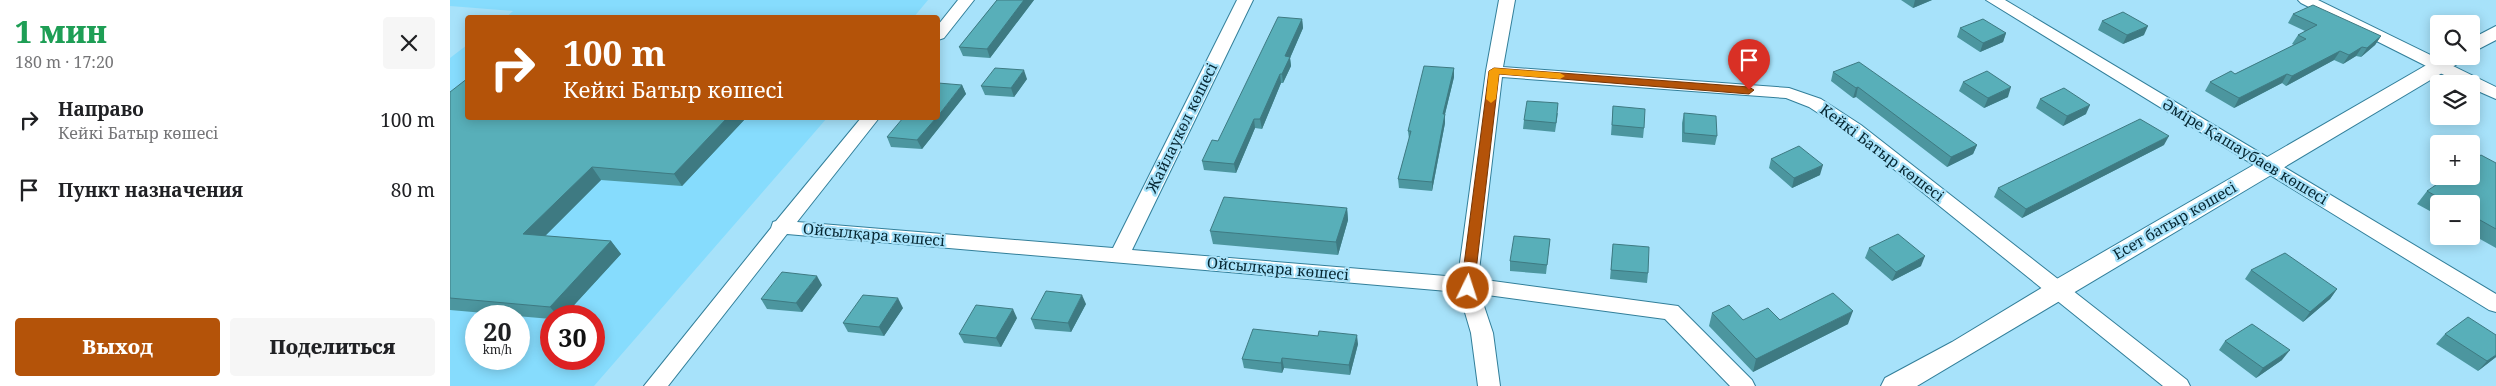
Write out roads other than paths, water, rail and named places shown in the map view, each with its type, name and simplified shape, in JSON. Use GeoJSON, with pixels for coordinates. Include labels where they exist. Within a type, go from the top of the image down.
{"type":"FeatureCollection","features":[{"type":"Feature","properties":{"kind":"street"},"geometry":{"type":"LineString","coordinates":[[940,32],[966,0]]}},
{"type":"Feature","properties":{"kind":"street","name":"Жайлаукөл көшесі"},"geometry":{"type":"LineString","coordinates":[[1120,256],[1245,0]]}},
{"type":"Feature","properties":{"kind":"street"},"geometry":{"type":"LineString","coordinates":[[1489,386],[1482,333],[1467,285],[1494,71],[1506,0]]}},
{"type":"Feature","properties":{"kind":"street","name":"Әміре Қашаубаев көшесі"},"geometry":{"type":"LineString","coordinates":[[1994,0],[2496,304]]}},
{"type":"Feature","properties":{"kind":"street"},"geometry":{"type":"LineString","coordinates":[[2306,0],[2430,53]]}},
{"type":"Feature","properties":{"kind":"street"},"geometry":{"type":"LineString","coordinates":[[2480,42],[2496,32]]}},
{"type":"Feature","properties":{"kind":"street","name":"Есет батыр көшесі"},"geometry":{"type":"LineString","coordinates":[[1894,386],[1961,349],[2057,290],[2441,65]]}},
{"type":"Feature","properties":{"kind":"street"},"geometry":{"type":"LineString","coordinates":[[2454,65],[2496,94]]}},
{"type":"Feature","properties":{"kind":"street","name":"Кейкі Батыр көшесі"},"geometry":{"type":"LineString","coordinates":[[1494,71],[1788,93],[1815,103],[1854,129],[2179,386]]}},
{"type":"Feature","properties":{"kind":"street"},"geometry":{"type":"LineString","coordinates":[[655,386],[780,227],[868,120]]}},
{"type":"Feature","properties":{"kind":"street","name":"Ойсылқара көшесі"},"geometry":{"type":"LineString","coordinates":[[780,227],[1467,285],[1671,312],[1744,386]]}}]}
